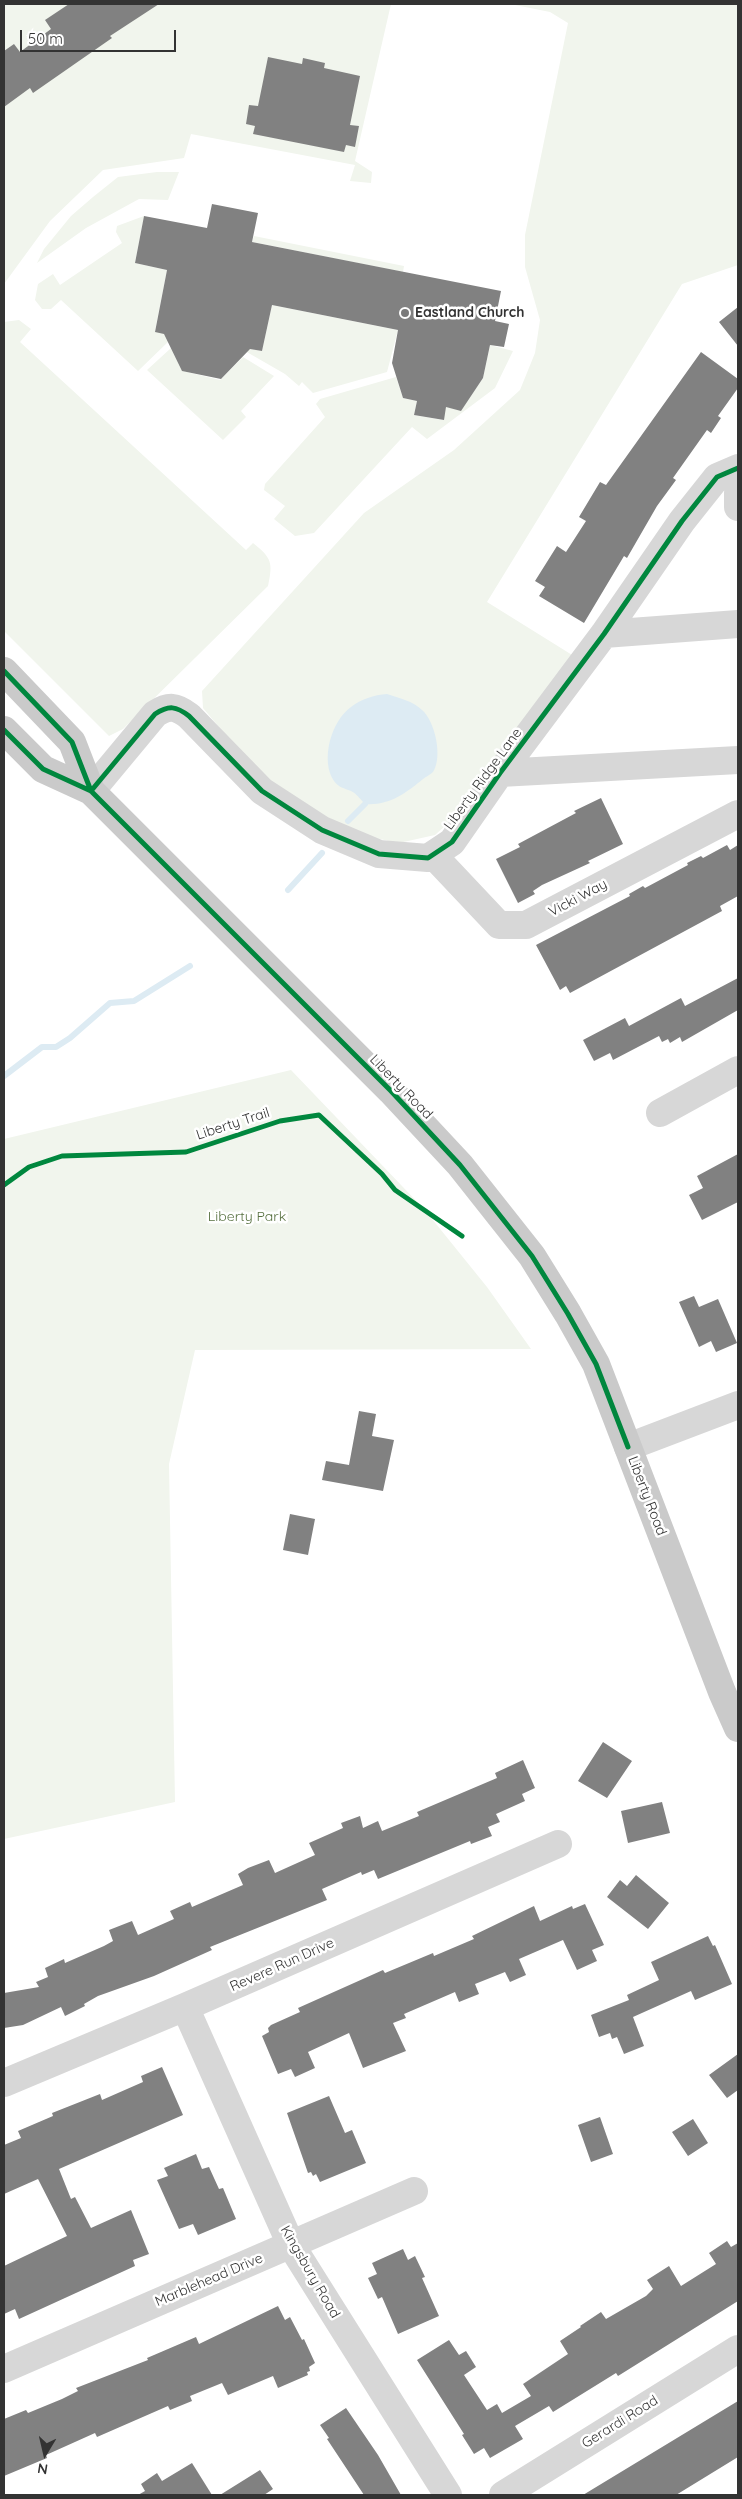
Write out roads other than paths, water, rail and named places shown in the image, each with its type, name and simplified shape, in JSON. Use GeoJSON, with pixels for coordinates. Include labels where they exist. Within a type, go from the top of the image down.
{"type":"FeatureCollection","features":[{"type":"Feature","properties":{"kind":"main road","name":"Liberty Road"},"geometry":{"type":"LineString","coordinates":[[4,671],[72,742],[91,791]]}},
{"type":"Feature","properties":{"kind":"main road","name":"Liberty Road"},"geometry":{"type":"LineString","coordinates":[[4,730],[43,769],[91,791],[390,1091],[460,1164],[532,1256],[596,1364],[718,1683],[738,1728]]}},
{"type":"Feature","properties":{"kind":"street","name":"Liberty Ridge Lane"},"geometry":{"type":"LineString","coordinates":[[433,855],[452,842],[500,772],[604,634],[682,521],[717,477],[738,468]]}},
{"type":"Feature","properties":{"kind":"street"},"geometry":{"type":"LineString","coordinates":[[738,494],[738,507]]}},
{"type":"Feature","properties":{"kind":"street"},"geometry":{"type":"LineString","coordinates":[[604,634],[738,624]]}},
{"type":"Feature","properties":{"kind":"street"},"geometry":{"type":"LineString","coordinates":[[91,791],[155,714],[166,707],[178,708],[189,716],[262,791],[322,830],[380,854],[428,858],[433,855]]}},
{"type":"Feature","properties":{"kind":"street"},"geometry":{"type":"LineString","coordinates":[[500,772],[738,760]]}},
{"type":"Feature","properties":{"kind":"street","name":"Vicki Way"},"geometry":{"type":"LineString","coordinates":[[433,855],[499,924],[526,925],[738,814]]}},
{"type":"Feature","properties":{"kind":"street"},"geometry":{"type":"LineString","coordinates":[[660,1113],[738,1070]]}},
{"type":"Feature","properties":{"kind":"street"},"geometry":{"type":"LineString","coordinates":[[628,1447],[738,1405]]}},
{"type":"Feature","properties":{"kind":"street","name":"Revere Run Drive"},"geometry":{"type":"LineString","coordinates":[[4,2083],[185,2008],[558,1844]]}},
{"type":"Feature","properties":{"kind":"street","name":"Kingsbury Road"},"geometry":{"type":"LineString","coordinates":[[185,2008],[291,2245],[448,2495]]}},
{"type":"Feature","properties":{"kind":"street","name":"Marblehead Drive"},"geometry":{"type":"LineString","coordinates":[[4,2369],[414,2191]]}},
{"type":"Feature","properties":{"kind":"street","name":"Gerardi Road"},"geometry":{"type":"LineString","coordinates":[[503,2495],[738,2350]]}},
{"type":"Feature","properties":{"kind":"waterway"},"geometry":{"type":"LineString","coordinates":[[348,821],[365,804]]}},
{"type":"Feature","properties":{"kind":"waterway"},"geometry":{"type":"LineString","coordinates":[[288,890],[322,853]]}},
{"type":"Feature","properties":{"kind":"waterway"},"geometry":{"type":"LineString","coordinates":[[4,1076],[42,1047],[56,1047],[70,1038],[110,1003],[134,1001],[190,966]]}},
{"type":"Feature","properties":{"kind":"place","name":"Eastland Church"},"geometry":{"type":"Point","coordinates":[405,313]}},
{"type":"Feature","properties":{"kind":"park label","name":"Liberty Park"},"geometry":{"type":"Point","coordinates":[247,1217]}}]}
